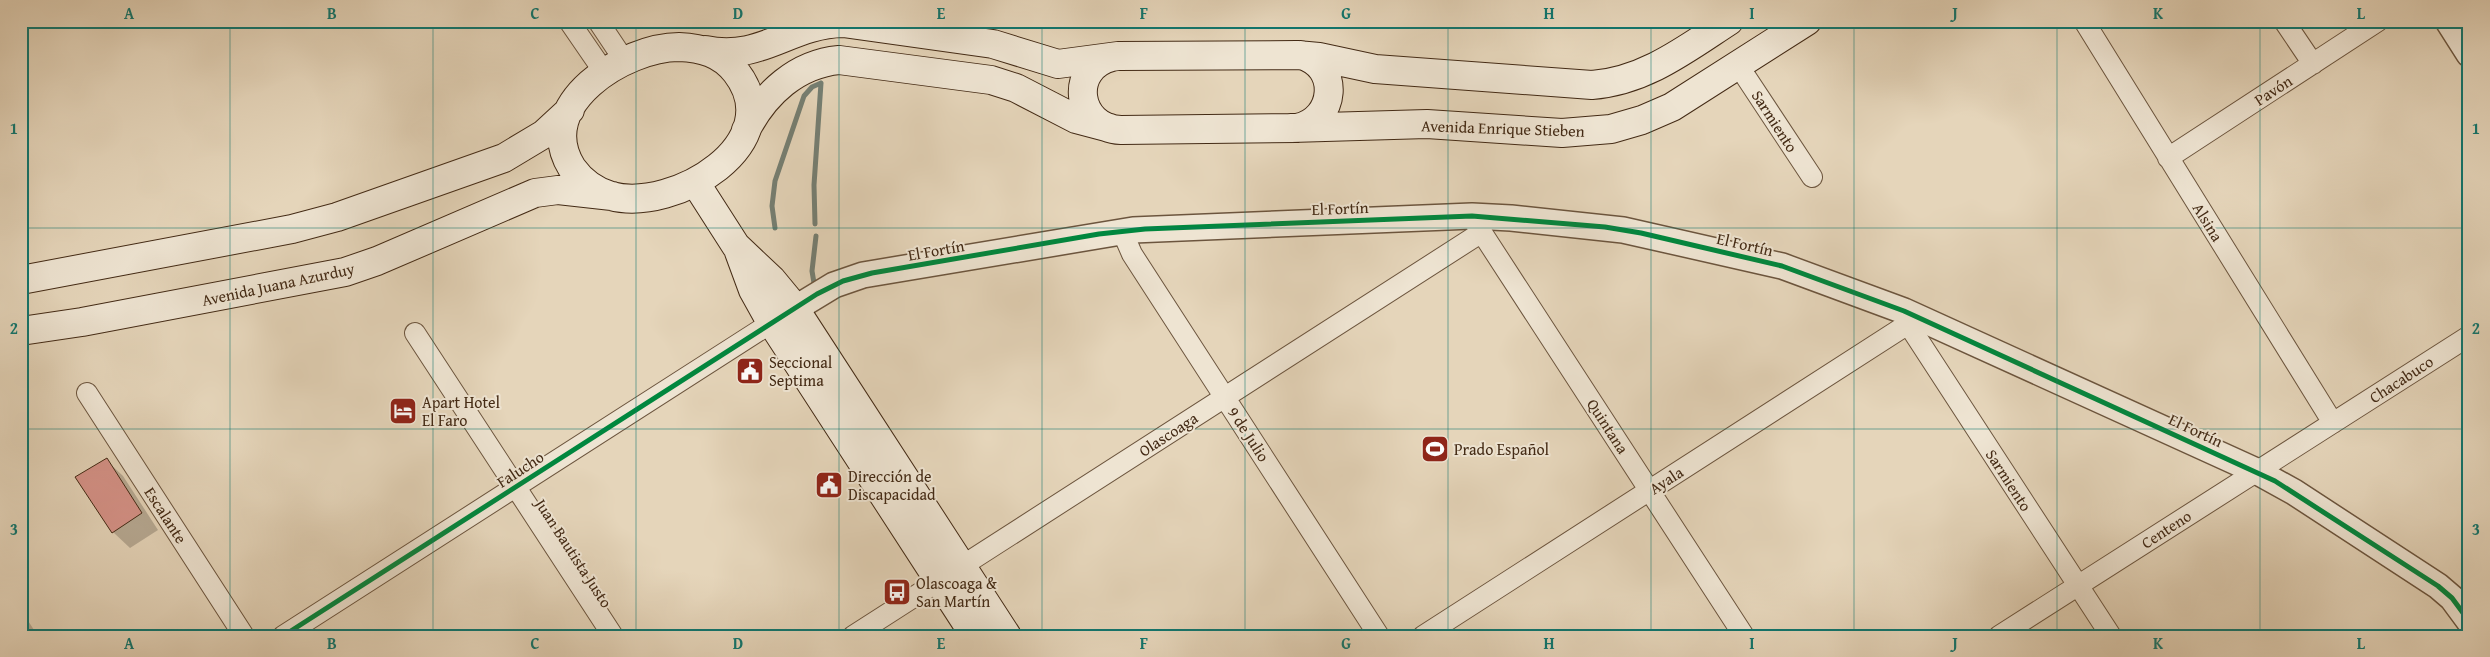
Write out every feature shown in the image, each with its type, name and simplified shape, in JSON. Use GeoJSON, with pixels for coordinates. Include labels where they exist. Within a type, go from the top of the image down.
{"type":"FeatureCollection","features":[{"type":"Feature","properties":{"kind":"main road","name":"Avenida Enrique Stieben"},"geometry":{"type":"LineString","coordinates":[[705,50],[724,54],[743,53],[804,29],[824,24],[852,24],[993,44],[1058,64],[1118,56],[1297,55],[1319,57],[1375,69],[1599,85],[1618,82],[1643,74],[1729,21]]}},
{"type":"Feature","properties":{"kind":"main road","name":"Avenida Enrique Stieben"},"geometry":{"type":"LineString","coordinates":[[1118,56],[1107,58],[1097,63],[1086,77],[1083,88],[1083,100],[1090,116],[1099,124],[1110,128],[1291,128],[1427,124],[1562,133],[1594,132],[1626,125],[1658,114],[1807,21]]}},
{"type":"Feature","properties":{"kind":"main road"},"geometry":{"type":"LineString","coordinates":[[886,65],[892,29]]}},
{"type":"Feature","properties":{"kind":"main road"},"geometry":{"type":"LineString","coordinates":[[21,280],[292,229],[328,219],[504,158],[544,134],[570,110],[583,91],[614,66],[663,47],[688,47],[705,50],[728,63],[744,84],[749,108],[744,134]]}},
{"type":"Feature","properties":{"kind":"main road","name":"Avenida Enrique Stieben"},"geometry":{"type":"LineString","coordinates":[[1291,128],[1308,124],[1319,117],[1326,107],[1329,94],[1326,76],[1319,66],[1309,58],[1297,55]]}},
{"type":"Feature","properties":{"kind":"main road"},"geometry":{"type":"LineString","coordinates":[[570,110],[563,133],[566,157],[575,172],[588,185],[612,196],[647,198],[670,193],[695,182],[724,161],[770,95],[788,79],[805,68],[839,60],[999,82],[1016,88],[1076,119],[1110,128]]}},
{"type":"Feature","properties":{"kind":"main road"},"geometry":{"type":"LineString","coordinates":[[695,182],[736,246],[756,297],[772,324],[975,636]]}},
{"type":"Feature","properties":{"kind":"main road","name":"Avenida Juana Azurduy"},"geometry":{"type":"LineString","coordinates":[[21,331],[82,322],[345,272],[377,261],[535,193],[558,190],[612,196]]}},
{"type":"Feature","properties":{"kind":"main road"},"geometry":{"type":"LineString","coordinates":[[736,246],[772,280],[794,308],[1007,636]]}},
{"type":"Feature","properties":{"kind":"street"},"geometry":{"type":"LineString","coordinates":[[568,21],[614,66]]}},
{"type":"Feature","properties":{"kind":"street"},"geometry":{"type":"LineString","coordinates":[[598,21],[614,66]]}},
{"type":"Feature","properties":{"kind":"street"},"geometry":{"type":"LineString","coordinates":[[2284,21],[2312,64]]}},
{"type":"Feature","properties":{"kind":"street","name":"Pavón"},"geometry":{"type":"LineString","coordinates":[[2168,158],[2378,21]]}},
{"type":"Feature","properties":{"kind":"street"},"geometry":{"type":"LineString","coordinates":[[2448,21],[2469,54]]}},
{"type":"Feature","properties":{"kind":"street","name":"Alsina"},"geometry":{"type":"LineString","coordinates":[[2089,23],[2168,158],[2332,423]]}},
{"type":"Feature","properties":{"kind":"street","name":"Sarmiento"},"geometry":{"type":"LineString","coordinates":[[1738,65],[1812,177]]}},
{"type":"Feature","properties":{"kind":"street","name":"El Fortín"},"geometry":{"type":"LineString","coordinates":[[772,324],[794,308],[834,284],[863,275],[1122,231],[1567,223],[1641,233],[1782,266],[1910,319],[2256,472],[2294,492],[2452,598],[2469,621]]}},
{"type":"Feature","properties":{"kind":"street","name":"Olascoaga"},"geometry":{"type":"LineString","coordinates":[[853,636],[1225,398],[1477,224]]}},
{"type":"Feature","properties":{"kind":"street","name":"Quintana"},"geometry":{"type":"LineString","coordinates":[[1477,224],[1744,636]]}},
{"type":"Feature","properties":{"kind":"street","name":"9 de Julio"},"geometry":{"type":"LineString","coordinates":[[1122,231],[1132,254],[1379,636]]}},
{"type":"Feature","properties":{"kind":"street","name":"Sarmiento"},"geometry":{"type":"LineString","coordinates":[[1910,319],[2111,636]]}},
{"type":"Feature","properties":{"kind":"street","name":"Ayala"},"geometry":{"type":"LineString","coordinates":[[1423,636],[1910,319]]}},
{"type":"Feature","properties":{"kind":"street","name":"Falucho"},"geometry":{"type":"LineString","coordinates":[[283,636],[772,324]]}},
{"type":"Feature","properties":{"kind":"street","name":"Juan Bautista Justo"},"geometry":{"type":"LineString","coordinates":[[415,333],[613,636]]}},
{"type":"Feature","properties":{"kind":"street","name":"Chacabuco"},"geometry":{"type":"LineString","coordinates":[[2332,423],[2469,336]]}},
{"type":"Feature","properties":{"kind":"street","name":"Escalante"},"geometry":{"type":"LineString","coordinates":[[87,393],[244,636]]}},
{"type":"Feature","properties":{"kind":"street","name":"Centeno"},"geometry":{"type":"LineString","coordinates":[[1999,636],[2332,423]]}},
{"type":"Feature","properties":{"kind":"building"},"geometry":{"type":"Polygon","coordinates":[[[107,458],[142,513],[112,533],[75,477],[107,458]]]}},
{"type":"Feature","properties":{"kind":"waterway"},"geometry":{"type":"LineString","coordinates":[[815,224],[814,185],[821,83]]}},
{"type":"Feature","properties":{"kind":"waterway"},"geometry":{"type":"LineString","coordinates":[[775,228],[772,206],[775,181],[804,96],[812,87],[821,83]]}},
{"type":"Feature","properties":{"kind":"waterway"},"geometry":{"type":"LineString","coordinates":[[815,289],[812,271],[816,236]]}},
{"type":"Feature","properties":{"kind":"cycle path"},"geometry":{"type":"LineString","coordinates":[[283,636],[817,294],[843,281],[872,273],[1099,234],[1145,229],[1472,216],[1605,227],[1641,233],[1782,266],[1904,311],[2275,481],[2438,586],[2452,598],[2469,621]]}},
{"type":"Feature","properties":{"kind":"place","name":"Seccional Septima"},"geometry":{"type":"Point","coordinates":[750,371]}},
{"type":"Feature","properties":{"kind":"place","name":"Apart Hotel El Faro"},"geometry":{"type":"Point","coordinates":[403,411]}},
{"type":"Feature","properties":{"kind":"place","name":"Prado Español"},"geometry":{"type":"Point","coordinates":[1435,449]}},
{"type":"Feature","properties":{"kind":"place","name":"Dirección de Discapacidad"},"geometry":{"type":"Point","coordinates":[829,485]}},
{"type":"Feature","properties":{"kind":"place","name":"Olascoaga & San Martín"},"geometry":{"type":"Point","coordinates":[897,592]}}]}
